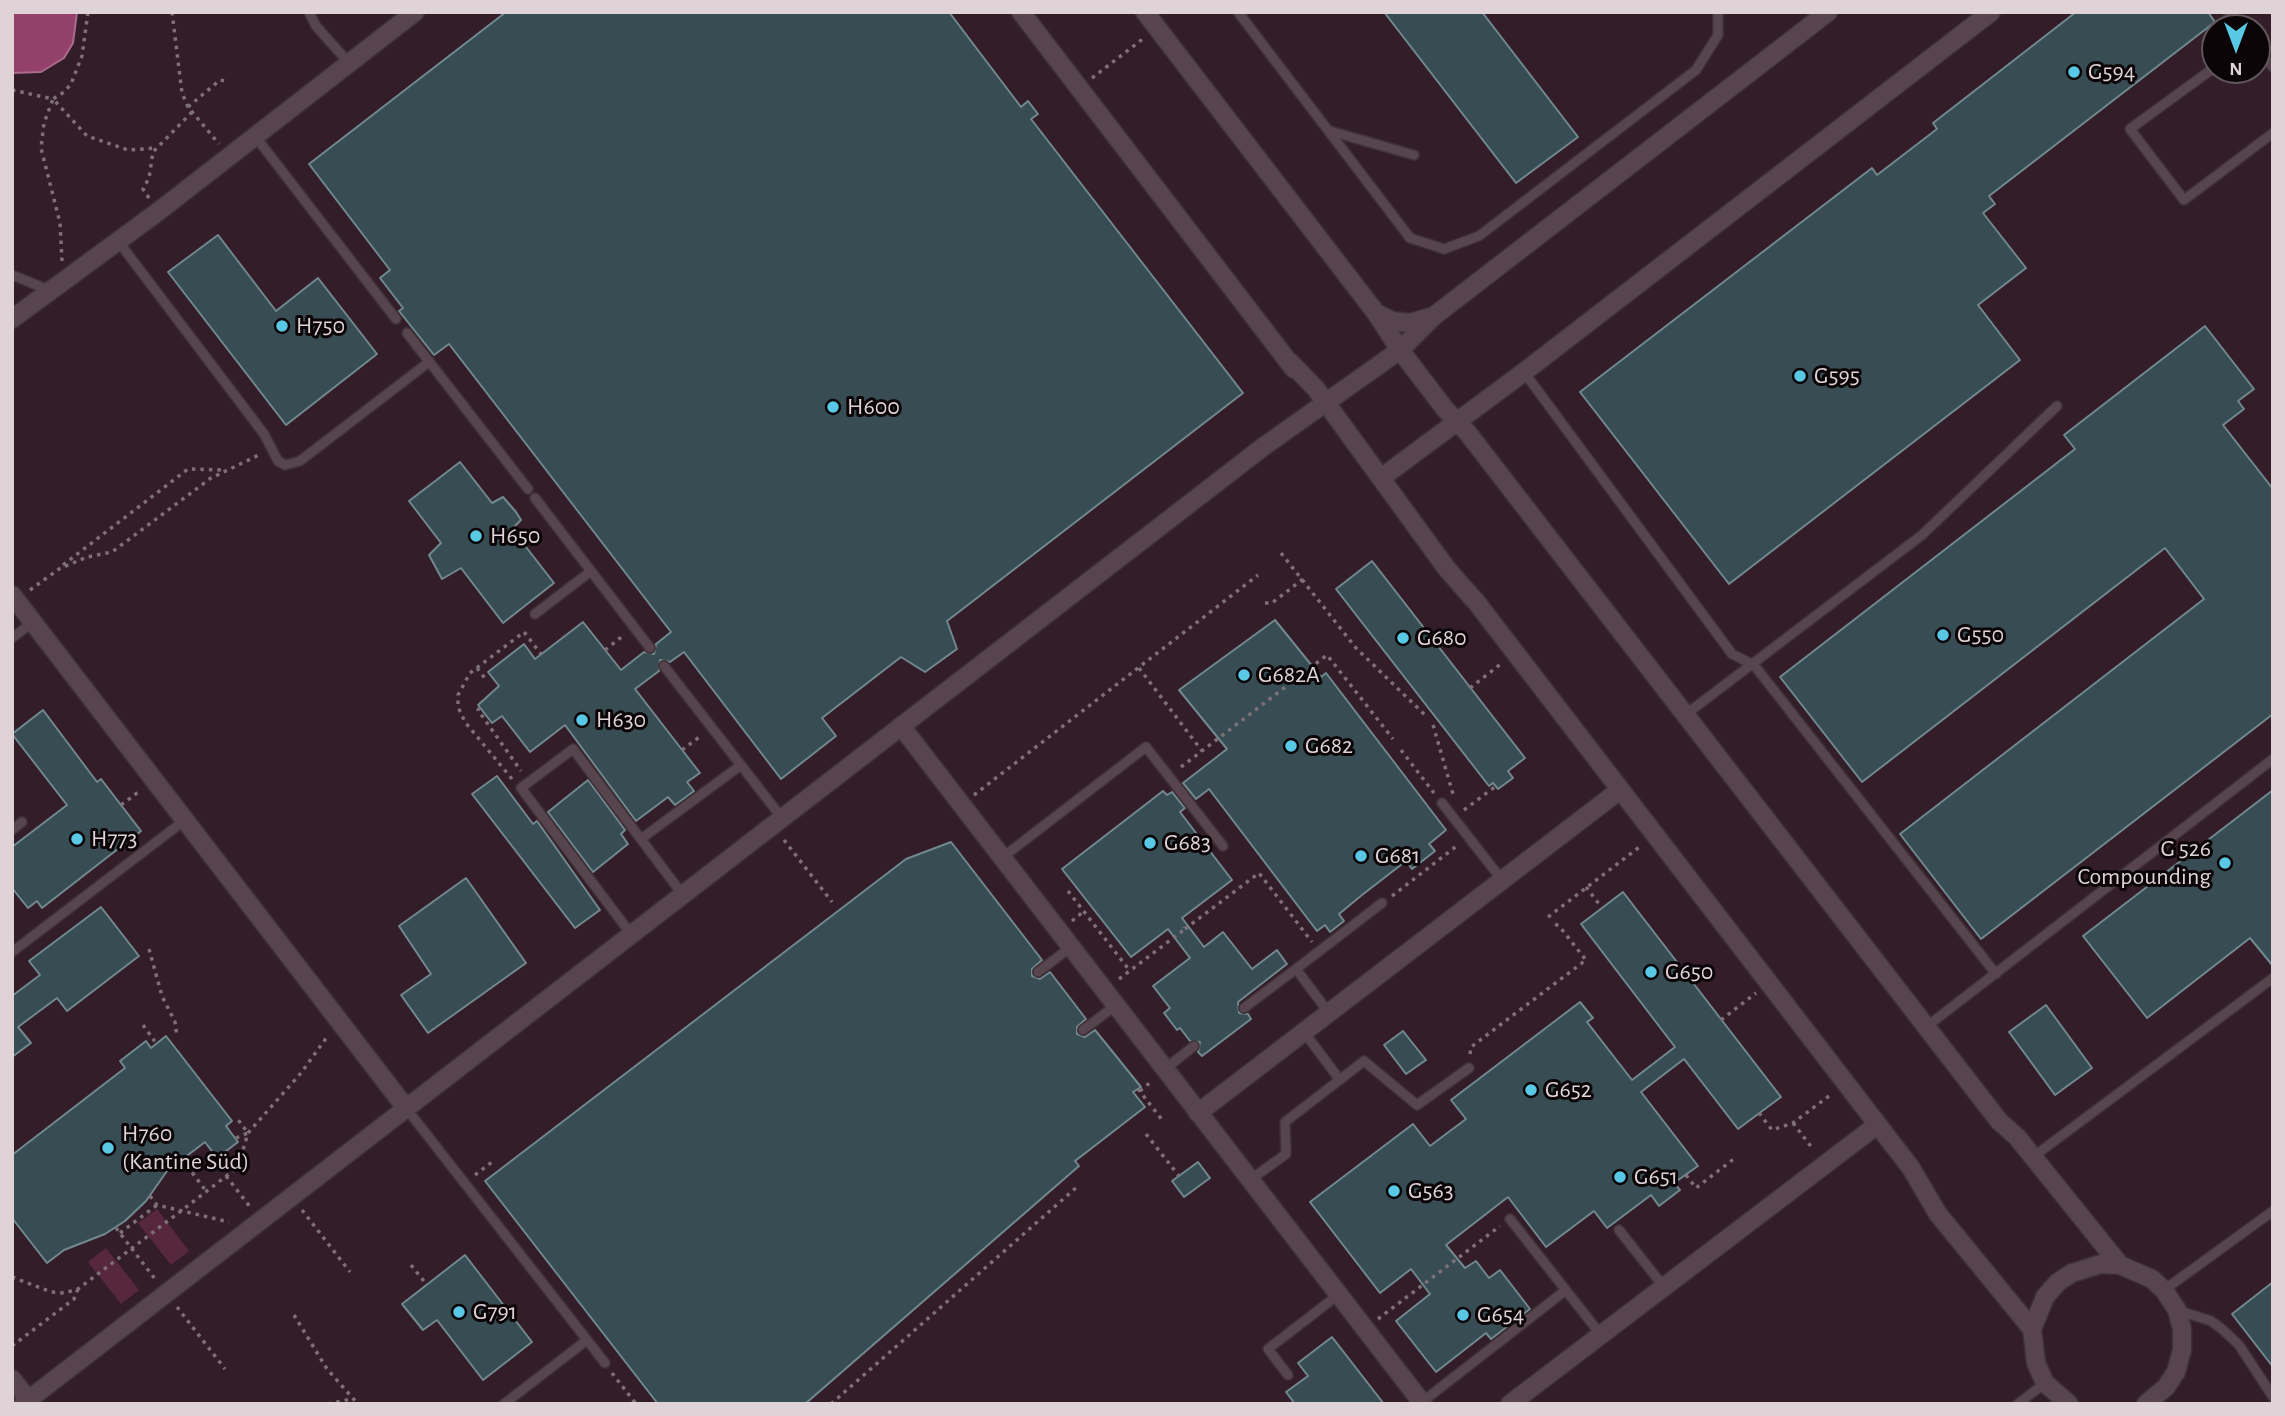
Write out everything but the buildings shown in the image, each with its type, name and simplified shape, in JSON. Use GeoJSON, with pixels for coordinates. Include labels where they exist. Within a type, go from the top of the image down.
{"type":"FeatureCollection","features":[{"type":"Feature","properties":{"kind":"street"},"geometry":{"type":"LineString","coordinates":[[12,319],[159,211],[415,12]]}},
{"type":"Feature","properties":{"kind":"street"},"geometry":{"type":"LineString","coordinates":[[1021,12],[1290,362],[1316,389],[1438,558],[1515,653],[1911,1168],[1938,1214],[2032,1329]]}},
{"type":"Feature","properties":{"kind":"street"},"geometry":{"type":"LineString","coordinates":[[1145,12],[1376,313],[1400,350],[1999,1121],[2033,1157],[2120,1265]]}},
{"type":"Feature","properties":{"kind":"street"},"geometry":{"type":"LineString","coordinates":[[12,1379],[28,1402],[1263,447],[1326,406],[1400,350],[1434,316],[1828,12]]}},
{"type":"Feature","properties":{"kind":"street"},"geometry":{"type":"LineString","coordinates":[[1381,478],[1524,372],[1992,12]]}},
{"type":"Feature","properties":{"kind":"street"},"geometry":{"type":"LineString","coordinates":[[1376,313],[1392,321],[1410,323],[1434,316]]}},
{"type":"Feature","properties":{"kind":"street"},"geometry":{"type":"LineString","coordinates":[[14,598],[406,1108]]}},
{"type":"Feature","properties":{"kind":"street"},"geometry":{"type":"LineString","coordinates":[[901,726],[1422,1403]]}},
{"type":"Feature","properties":{"kind":"street"},"geometry":{"type":"LineString","coordinates":[[1198,1113],[1620,790]]}},
{"type":"Feature","properties":{"kind":"street"},"geometry":{"type":"LineString","coordinates":[[1510,1404],[1877,1125]]}},
{"type":"Feature","properties":{"kind":"street"},"geometry":{"type":"LineString","coordinates":[[2070,1404],[2045,1383],[2036,1363],[2032,1329],[2045,1297],[2058,1282],[2088,1266],[2120,1265],[2138,1270],[2164,1290],[2177,1310],[2182,1329],[2182,1350],[2176,1372],[2166,1387],[2147,1404]]}},
{"type":"Feature","properties":{"kind":"lane"},"geometry":{"type":"LineString","coordinates":[[309,12],[316,26],[349,63]]}},
{"type":"Feature","properties":{"kind":"lane"},"geometry":{"type":"LineString","coordinates":[[1238,12],[1410,238],[1434,248],[1457,246],[1479,236],[1696,70],[1717,35],[1718,12]]}},
{"type":"Feature","properties":{"kind":"lane"},"geometry":{"type":"LineString","coordinates":[[2201,78],[2130,129],[2184,200],[2273,133]]}},
{"type":"Feature","properties":{"kind":"lane"},"geometry":{"type":"LineString","coordinates":[[1330,131],[1414,155]]}},
{"type":"Feature","properties":{"kind":"lane"},"geometry":{"type":"LineString","coordinates":[[254,135],[396,319]]}},
{"type":"Feature","properties":{"kind":"lane"},"geometry":{"type":"LineString","coordinates":[[118,241],[264,433],[270,450],[285,465],[300,461],[429,362]]}},
{"type":"Feature","properties":{"kind":"lane"},"geometry":{"type":"LineString","coordinates":[[12,275],[57,285]]}},
{"type":"Feature","properties":{"kind":"lane"},"geometry":{"type":"LineString","coordinates":[[407,333],[528,489]]}},
{"type":"Feature","properties":{"kind":"lane"},"geometry":{"type":"LineString","coordinates":[[1524,372],[1732,654],[1754,665],[1996,974]]}},
{"type":"Feature","properties":{"kind":"lane"},"geometry":{"type":"LineString","coordinates":[[1685,715],[1922,535],[2057,407]]}},
{"type":"Feature","properties":{"kind":"lane"},"geometry":{"type":"LineString","coordinates":[[535,498],[650,648]]}},
{"type":"Feature","properties":{"kind":"lane"},"geometry":{"type":"LineString","coordinates":[[535,614],[591,571]]}},
{"type":"Feature","properties":{"kind":"lane"},"geometry":{"type":"LineString","coordinates":[[12,638],[33,622]]}},
{"type":"Feature","properties":{"kind":"lane"},"geometry":{"type":"LineString","coordinates":[[664,666],[782,818]]}},
{"type":"Feature","properties":{"kind":"lane"},"geometry":{"type":"LineString","coordinates":[[1003,857],[1146,747],[1223,846]]}},
{"type":"Feature","properties":{"kind":"lane"},"geometry":{"type":"LineString","coordinates":[[631,934],[525,785],[573,749],[682,895]]}},
{"type":"Feature","properties":{"kind":"lane"},"geometry":{"type":"LineString","coordinates":[[1926,1027],[2273,759]]}},
{"type":"Feature","properties":{"kind":"lane"},"geometry":{"type":"LineString","coordinates":[[641,839],[741,765]]}},
{"type":"Feature","properties":{"kind":"lane"},"geometry":{"type":"LineString","coordinates":[[1442,803],[1502,880]]}},
{"type":"Feature","properties":{"kind":"lane"},"geometry":{"type":"LineString","coordinates":[[12,952],[185,820]]}},
{"type":"Feature","properties":{"kind":"lane"},"geometry":{"type":"LineString","coordinates":[[12,830],[22,822]]}},
{"type":"Feature","properties":{"kind":"lane"},"geometry":{"type":"LineString","coordinates":[[1244,1008],[1382,903]]}},
{"type":"Feature","properties":{"kind":"lane"},"geometry":{"type":"LineString","coordinates":[[1038,972],[1071,947]]}},
{"type":"Feature","properties":{"kind":"lane"},"geometry":{"type":"LineString","coordinates":[[1296,968],[1329,1013]]}},
{"type":"Feature","properties":{"kind":"lane"},"geometry":{"type":"LineString","coordinates":[[2033,1157],[2273,978]]}},
{"type":"Feature","properties":{"kind":"lane"},"geometry":{"type":"LineString","coordinates":[[1083,1030],[1116,1005]]}},
{"type":"Feature","properties":{"kind":"lane"},"geometry":{"type":"LineString","coordinates":[[1304,1032],[1340,1080]]}},
{"type":"Feature","properties":{"kind":"lane"},"geometry":{"type":"LineString","coordinates":[[1164,1069],[1194,1046]]}},
{"type":"Feature","properties":{"kind":"lane"},"geometry":{"type":"LineString","coordinates":[[1250,1181],[1286,1154],[1285,1122],[1364,1061],[1418,1105],[1469,1068]]}},
{"type":"Feature","properties":{"kind":"lane"},"geometry":{"type":"LineString","coordinates":[[406,1108],[605,1363]]}},
{"type":"Feature","properties":{"kind":"lane"},"geometry":{"type":"LineString","coordinates":[[2164,1290],[2271,1215]]}},
{"type":"Feature","properties":{"kind":"lane"},"geometry":{"type":"LineString","coordinates":[[1510,1219],[1601,1335]]}},
{"type":"Feature","properties":{"kind":"lane"},"geometry":{"type":"LineString","coordinates":[[1619,1230],[1664,1287]]}},
{"type":"Feature","properties":{"kind":"lane"},"geometry":{"type":"LineString","coordinates":[[1422,1403],[1566,1290]]}},
{"type":"Feature","properties":{"kind":"lane"},"geometry":{"type":"LineString","coordinates":[[1288,1375],[1268,1349],[1338,1295]]}},
{"type":"Feature","properties":{"kind":"lane"},"geometry":{"type":"LineString","coordinates":[[2177,1310],[2211,1321],[2222,1329],[2239,1345],[2273,1397]]}},
{"type":"Feature","properties":{"kind":"lane"},"geometry":{"type":"LineString","coordinates":[[504,1404],[587,1340]]}},
{"type":"Feature","properties":{"kind":"lane"},"geometry":{"type":"LineString","coordinates":[[2018,1404],[2045,1383]]}},
{"type":"Feature","properties":{"kind":"path"},"geometry":{"type":"LineString","coordinates":[[57,285],[60,223],[41,148],[44,123],[53,99],[71,85],[77,71],[86,42],[88,12]]}},
{"type":"Feature","properties":{"kind":"path"},"geometry":{"type":"LineString","coordinates":[[172,12],[181,93],[188,107],[228,155]]}},
{"type":"Feature","properties":{"kind":"path"},"geometry":{"type":"LineString","coordinates":[[1079,88],[1157,28]]}},
{"type":"Feature","properties":{"kind":"path"},"geometry":{"type":"LineString","coordinates":[[188,107],[220,80],[226,81]]}},
{"type":"Feature","properties":{"kind":"path"},"geometry":{"type":"LineString","coordinates":[[12,90],[53,99],[87,136],[128,150],[156,148]]}},
{"type":"Feature","properties":{"kind":"path"},"geometry":{"type":"LineString","coordinates":[[159,211],[143,190],[149,178],[156,148],[192,112]]}},
{"type":"Feature","properties":{"kind":"path"},"geometry":{"type":"LineString","coordinates":[[14,598],[59,569],[87,557],[112,552],[224,470],[270,450]]}},
{"type":"Feature","properties":{"kind":"path"},"geometry":{"type":"LineString","coordinates":[[59,569],[76,552],[187,467],[224,470]]}},
{"type":"Feature","properties":{"kind":"path"},"geometry":{"type":"LineString","coordinates":[[1282,553],[1356,648],[1425,715]]}},
{"type":"Feature","properties":{"kind":"path"},"geometry":{"type":"LineString","coordinates":[[962,804],[1258,575]]}},
{"type":"Feature","properties":{"kind":"path"},"geometry":{"type":"LineString","coordinates":[[1265,603],[1272,603],[1303,579]]}},
{"type":"Feature","properties":{"kind":"path"},"geometry":{"type":"LineString","coordinates":[[605,650],[634,627]]}},
{"type":"Feature","properties":{"kind":"path"},"geometry":{"type":"LineString","coordinates":[[525,785],[501,770],[465,722],[458,707],[462,685],[477,668],[524,632],[541,654]]}},
{"type":"Feature","properties":{"kind":"path"},"geometry":{"type":"LineString","coordinates":[[1470,688],[1515,653]]}},
{"type":"Feature","properties":{"kind":"path"},"geometry":{"type":"LineString","coordinates":[[1169,776],[1327,654],[1393,739]]}},
{"type":"Feature","properties":{"kind":"path"},"geometry":{"type":"LineString","coordinates":[[477,668],[487,681]]}},
{"type":"Feature","properties":{"kind":"path"},"geometry":{"type":"LineString","coordinates":[[1139,668],[1202,751]]}},
{"type":"Feature","properties":{"kind":"path"},"geometry":{"type":"LineString","coordinates":[[480,708],[478,710],[525,785]]}},
{"type":"Feature","properties":{"kind":"path"},"geometry":{"type":"LineString","coordinates":[[1401,750],[1442,803],[1453,796],[1433,725]]}},
{"type":"Feature","properties":{"kind":"path"},"geometry":{"type":"LineString","coordinates":[[682,750],[712,728]]}},
{"type":"Feature","properties":{"kind":"path"},"geometry":{"type":"LineString","coordinates":[[1454,818],[1496,786]]}},
{"type":"Feature","properties":{"kind":"path"},"geometry":{"type":"LineString","coordinates":[[1548,917],[1655,835]]}},
{"type":"Feature","properties":{"kind":"path"},"geometry":{"type":"LineString","coordinates":[[1382,903],[1468,837]]}},
{"type":"Feature","properties":{"kind":"path"},"geometry":{"type":"LineString","coordinates":[[788,844],[832,902]]}},
{"type":"Feature","properties":{"kind":"path"},"geometry":{"type":"LineString","coordinates":[[1105,990],[1259,873],[1319,951]]}},
{"type":"Feature","properties":{"kind":"path"},"geometry":{"type":"LineString","coordinates":[[1586,887],[1602,908]]}},
{"type":"Feature","properties":{"kind":"path"},"geometry":{"type":"LineString","coordinates":[[1068,891],[1130,971]]}},
{"type":"Feature","properties":{"kind":"path"},"geometry":{"type":"LineString","coordinates":[[1469,1068],[1471,1047],[1586,960],[1559,926],[1553,923]]}},
{"type":"Feature","properties":{"kind":"path"},"geometry":{"type":"LineString","coordinates":[[149,949],[162,996],[175,1022],[177,1037]]}},
{"type":"Feature","properties":{"kind":"path"},"geometry":{"type":"LineString","coordinates":[[1721,1020],[1769,983]]}},
{"type":"Feature","properties":{"kind":"path"},"geometry":{"type":"LineString","coordinates":[[143,1025],[154,1040],[149,1044]]}},
{"type":"Feature","properties":{"kind":"path"},"geometry":{"type":"LineString","coordinates":[[12,1277],[51,1293],[78,1289],[181,1211],[238,1167],[248,1133],[301,1073],[326,1037],[342,1025]]}},
{"type":"Feature","properties":{"kind":"path"},"geometry":{"type":"LineString","coordinates":[[1759,1113],[1772,1130],[1793,1123],[1846,1083]]}},
{"type":"Feature","properties":{"kind":"path"},"geometry":{"type":"LineString","coordinates":[[1138,1089],[1163,1121]]}},
{"type":"Feature","properties":{"kind":"path"},"geometry":{"type":"LineString","coordinates":[[236,1117],[248,1133]]}},
{"type":"Feature","properties":{"kind":"path"},"geometry":{"type":"LineString","coordinates":[[1793,1123],[1808,1142]]}},
{"type":"Feature","properties":{"kind":"path"},"geometry":{"type":"LineString","coordinates":[[236,1138],[248,1133]]}},
{"type":"Feature","properties":{"kind":"path"},"geometry":{"type":"LineString","coordinates":[[1146,1134],[1179,1176]]}},
{"type":"Feature","properties":{"kind":"path"},"geometry":{"type":"LineString","coordinates":[[1686,1175],[1696,1188],[1735,1158]]}},
{"type":"Feature","properties":{"kind":"path"},"geometry":{"type":"LineString","coordinates":[[181,1159],[206,1191]]}},
{"type":"Feature","properties":{"kind":"path"},"geometry":{"type":"LineString","coordinates":[[466,1182],[492,1162]]}},
{"type":"Feature","properties":{"kind":"path"},"geometry":{"type":"LineString","coordinates":[[226,1176],[256,1224]]}},
{"type":"Feature","properties":{"kind":"path"},"geometry":{"type":"LineString","coordinates":[[831,1404],[1078,1186]]}},
{"type":"Feature","properties":{"kind":"path"},"geometry":{"type":"LineString","coordinates":[[150,1196],[157,1205],[256,1224]]}},
{"type":"Feature","properties":{"kind":"path"},"geometry":{"type":"LineString","coordinates":[[120,1233],[157,1205]]}},
{"type":"Feature","properties":{"kind":"path"},"geometry":{"type":"LineString","coordinates":[[1365,1330],[1510,1219]]}},
{"type":"Feature","properties":{"kind":"path"},"geometry":{"type":"LineString","coordinates":[[310,1221],[350,1272]]}},
{"type":"Feature","properties":{"kind":"path"},"geometry":{"type":"LineString","coordinates":[[116,1228],[166,1293]]}},
{"type":"Feature","properties":{"kind":"path"},"geometry":{"type":"LineString","coordinates":[[411,1265],[426,1285]]}},
{"type":"Feature","properties":{"kind":"path"},"geometry":{"type":"LineString","coordinates":[[12,1346],[74,1299],[78,1289]]}},
{"type":"Feature","properties":{"kind":"path"},"geometry":{"type":"LineString","coordinates":[[295,1315],[327,1369],[358,1404]]}},
{"type":"Feature","properties":{"kind":"path"},"geometry":{"type":"LineString","coordinates":[[184,1316],[225,1369]]}},
{"type":"Feature","properties":{"kind":"path"},"geometry":{"type":"LineString","coordinates":[[605,1363],[636,1404]]}},
{"type":"Feature","properties":{"kind":"path"},"geometry":{"type":"LineString","coordinates":[[328,1404],[351,1399]]}},
{"type":"Feature","properties":{"kind":"shaded area"},"geometry":{"type":"Polygon","coordinates":[[[12,12],[2273,12],[2273,1404],[12,1404],[12,12]]]}},
{"type":"Feature","properties":{"kind":"shaded area"},"geometry":{"type":"Polygon","coordinates":[[[12,12],[77,12],[73,43],[64,58],[41,72],[12,73],[12,12]]]}},
{"type":"Feature","properties":{"kind":"shaded area"},"geometry":{"type":"Polygon","coordinates":[[[157,1209],[189,1251],[171,1265],[138,1223],[157,1209]]]}},
{"type":"Feature","properties":{"kind":"shaded area"},"geometry":{"type":"Polygon","coordinates":[[[106,1248],[139,1290],[121,1304],[88,1262],[106,1248]]]}},
{"type":"Feature","properties":{"kind":"place","name":"G594"},"geometry":{"type":"Point","coordinates":[2074,72]}},
{"type":"Feature","properties":{"kind":"place","name":"H750"},"geometry":{"type":"Point","coordinates":[282,326]}},
{"type":"Feature","properties":{"kind":"place","name":"G595"},"geometry":{"type":"Point","coordinates":[1800,376]}},
{"type":"Feature","properties":{"kind":"place","name":"H600"},"geometry":{"type":"Point","coordinates":[833,407]}},
{"type":"Feature","properties":{"kind":"place","name":"H650"},"geometry":{"type":"Point","coordinates":[476,536]}},
{"type":"Feature","properties":{"kind":"place","name":"G550"},"geometry":{"type":"Point","coordinates":[1943,635]}},
{"type":"Feature","properties":{"kind":"place","name":"G680"},"geometry":{"type":"Point","coordinates":[1403,638]}},
{"type":"Feature","properties":{"kind":"place","name":"G682A"},"geometry":{"type":"Point","coordinates":[1244,675]}},
{"type":"Feature","properties":{"kind":"place","name":"H630"},"geometry":{"type":"Point","coordinates":[582,720]}},
{"type":"Feature","properties":{"kind":"place","name":"G682"},"geometry":{"type":"Point","coordinates":[1291,746]}},
{"type":"Feature","properties":{"kind":"place","name":"H773"},"geometry":{"type":"Point","coordinates":[77,839]}},
{"type":"Feature","properties":{"kind":"place","name":"G683"},"geometry":{"type":"Point","coordinates":[1150,843]}},
{"type":"Feature","properties":{"kind":"place","name":"G681"},"geometry":{"type":"Point","coordinates":[1361,856]}},
{"type":"Feature","properties":{"kind":"place","name":"G 526 Compounding"},"geometry":{"type":"Point","coordinates":[2225,863]}},
{"type":"Feature","properties":{"kind":"place","name":"G650"},"geometry":{"type":"Point","coordinates":[1651,972]}},
{"type":"Feature","properties":{"kind":"place","name":"G652"},"geometry":{"type":"Point","coordinates":[1531,1090]}},
{"type":"Feature","properties":{"kind":"place","name":"H760 (Kantine Süd)"},"geometry":{"type":"Point","coordinates":[108,1148]}},
{"type":"Feature","properties":{"kind":"place","name":"G651"},"geometry":{"type":"Point","coordinates":[1620,1177]}},
{"type":"Feature","properties":{"kind":"place","name":"G563"},"geometry":{"type":"Point","coordinates":[1394,1191]}},
{"type":"Feature","properties":{"kind":"place","name":"G791"},"geometry":{"type":"Point","coordinates":[459,1312]}},
{"type":"Feature","properties":{"kind":"place","name":"G654"},"geometry":{"type":"Point","coordinates":[1463,1315]}}]}
